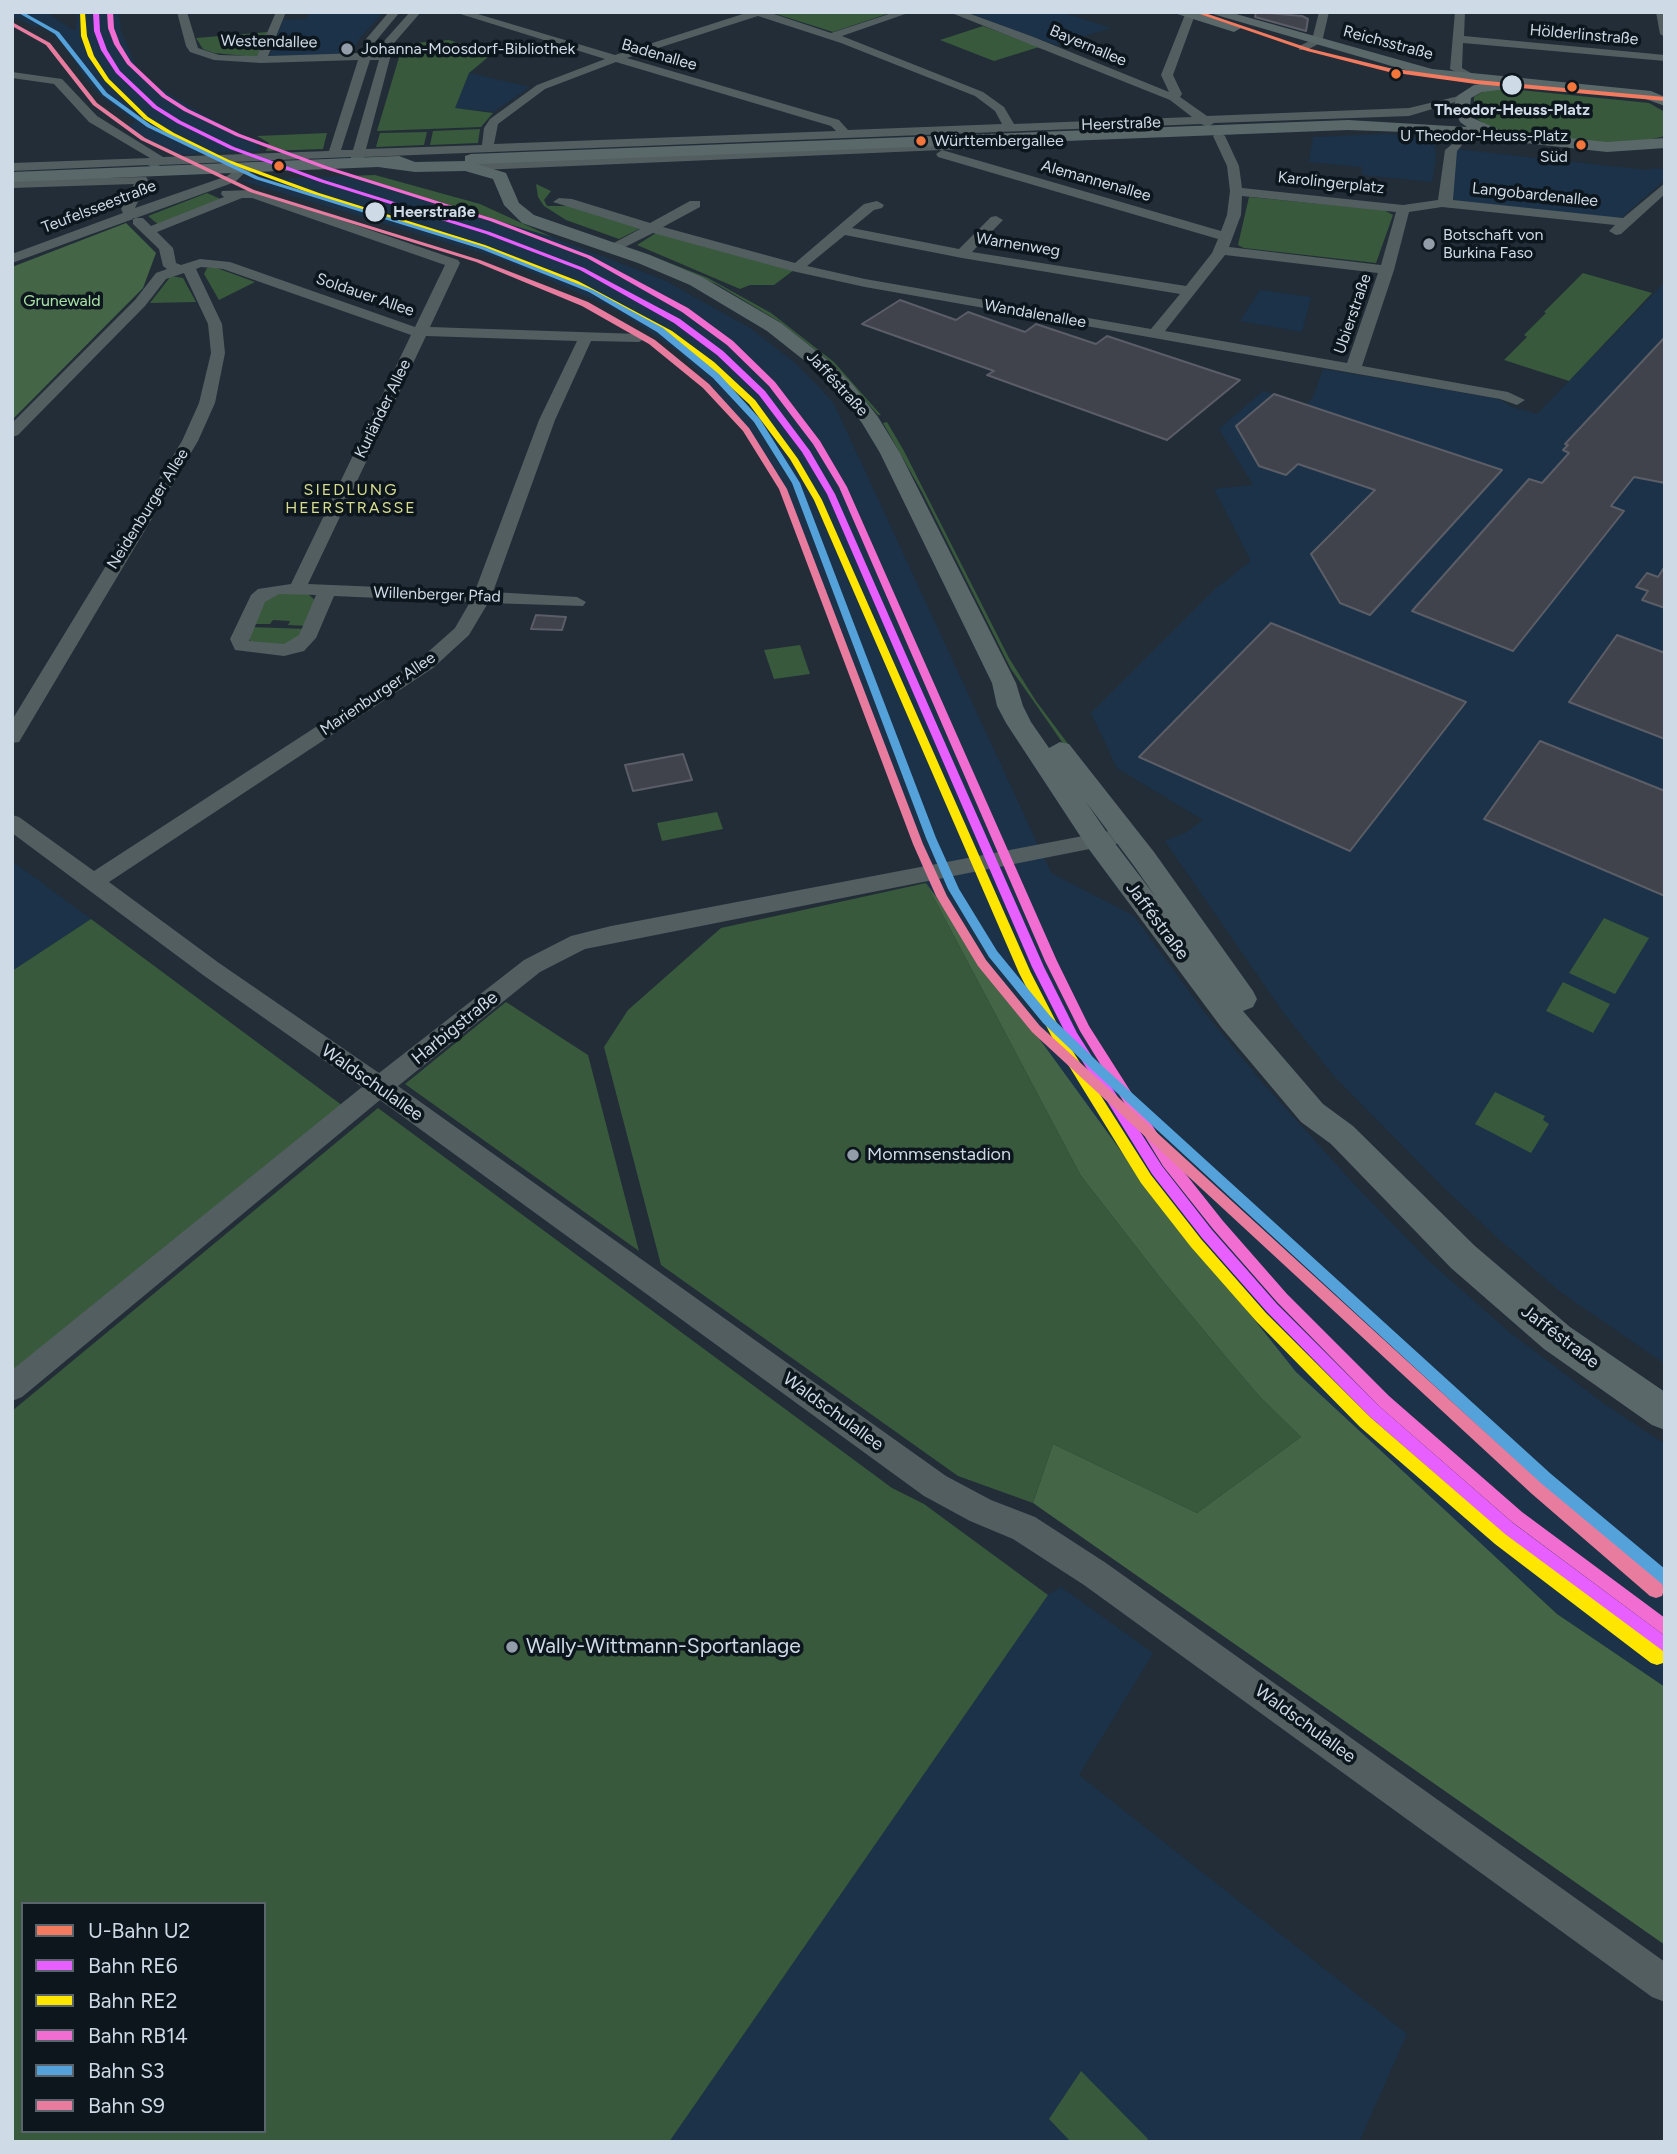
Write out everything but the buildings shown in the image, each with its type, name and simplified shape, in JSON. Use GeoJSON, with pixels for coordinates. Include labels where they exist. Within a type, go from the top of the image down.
{"type":"FeatureCollection","features":[{"type":"Feature","properties":{"kind":"main road","name":"Reichsstraße"},"geometry":{"type":"LineString","coordinates":[[1213,12],[1310,45]]}},
{"type":"Feature","properties":{"kind":"main road","name":"Reichsstraße"},"geometry":{"type":"LineString","coordinates":[[1186,13],[1424,76],[1474,79]]}},
{"type":"Feature","properties":{"kind":"main road","name":"Reichsstraße"},"geometry":{"type":"LineString","coordinates":[[1424,76],[1463,100]]}},
{"type":"Feature","properties":{"kind":"main road"},"geometry":{"type":"LineString","coordinates":[[1474,79],[1657,100]]}},
{"type":"Feature","properties":{"kind":"main road"},"geometry":{"type":"LineString","coordinates":[[1657,100],[1505,86],[1479,88],[1463,100],[1470,123],[1498,135],[1607,147],[1665,160]]}},
{"type":"Feature","properties":{"kind":"main road","name":"Heerstraße"},"geometry":{"type":"LineString","coordinates":[[379,162],[1348,125],[1428,119],[1463,100]]}},
{"type":"Feature","properties":{"kind":"main road","name":"Heerstraße"},"geometry":{"type":"LineString","coordinates":[[1348,125],[1498,135]]}},
{"type":"Feature","properties":{"kind":"main road","name":"Heerstraße"},"geometry":{"type":"LineString","coordinates":[[1212,129],[1286,132],[1409,127]]}},
{"type":"Feature","properties":{"kind":"main road"},"geometry":{"type":"LineString","coordinates":[[1607,147],[1665,143]]}},
{"type":"Feature","properties":{"kind":"main road","name":"Heerstraße"},"geometry":{"type":"LineString","coordinates":[[12,177],[155,163],[232,168],[310,164],[358,158],[415,167],[465,166]]}},
{"type":"Feature","properties":{"kind":"main road"},"geometry":{"type":"LineString","coordinates":[[505,186],[514,158]]}},
{"type":"Feature","properties":{"kind":"main road"},"geometry":{"type":"LineString","coordinates":[[514,158],[520,197],[539,221]]}},
{"type":"Feature","properties":{"kind":"main road","name":"Jafféstraße"},"geometry":{"type":"LineString","coordinates":[[465,166],[494,172],[500,176],[512,205],[528,219],[615,248],[696,281],[746,309],[790,338],[846,389],[871,421],[890,453],[1004,683],[1028,706],[1112,838],[1324,1099],[1342,1135],[1411,1208],[1508,1297],[1558,1338],[1665,1413]]}},
{"type":"Feature","properties":{"kind":"street","name":"Westendallee"},"geometry":{"type":"LineString","coordinates":[[182,12],[194,50],[218,58],[261,60],[385,56]]}},
{"type":"Feature","properties":{"kind":"street"},"geometry":{"type":"LineString","coordinates":[[261,60],[281,12]]}},
{"type":"Feature","properties":{"kind":"street"},"geometry":{"type":"LineString","coordinates":[[334,154],[363,57],[370,41],[395,12]]}},
{"type":"Feature","properties":{"kind":"street"},"geometry":{"type":"LineString","coordinates":[[358,158],[389,42],[416,12]]}},
{"type":"Feature","properties":{"kind":"street","name":"Badenallee"},"geometry":{"type":"LineString","coordinates":[[460,12],[835,123],[841,127],[843,134]]}},
{"type":"Feature","properties":{"kind":"street"},"geometry":{"type":"LineString","coordinates":[[488,148],[491,128],[495,122],[528,95],[550,83],[616,58],[759,12],[832,36],[979,94],[1000,109],[1010,128]]}},
{"type":"Feature","properties":{"kind":"street"},"geometry":{"type":"LineString","coordinates":[[832,36],[906,12]]}},
{"type":"Feature","properties":{"kind":"street","name":"Bayernallee"},"geometry":{"type":"LineString","coordinates":[[954,12],[1027,38],[1174,98],[1212,129]]}},
{"type":"Feature","properties":{"kind":"street"},"geometry":{"type":"LineString","coordinates":[[1310,45],[1324,12]]}},
{"type":"Feature","properties":{"kind":"street"},"geometry":{"type":"LineString","coordinates":[[1460,12],[1455,69],[1474,79]]}},
{"type":"Feature","properties":{"kind":"street"},"geometry":{"type":"LineString","coordinates":[[1174,98],[1176,94],[1168,80],[1172,57],[1186,13]]}},
{"type":"Feature","properties":{"kind":"street"},"geometry":{"type":"LineString","coordinates":[[1658,13],[1665,34]]}},
{"type":"Feature","properties":{"kind":"street","name":"Hölderlinstraße"},"geometry":{"type":"LineString","coordinates":[[1458,39],[1665,58]]}},
{"type":"Feature","properties":{"kind":"street"},"geometry":{"type":"LineString","coordinates":[[12,75],[58,80],[93,120],[155,163]]}},
{"type":"Feature","properties":{"kind":"street"},"geometry":{"type":"LineString","coordinates":[[1133,82],[1168,80]]}},
{"type":"Feature","properties":{"kind":"street","name":"Heerstraße"},"geometry":{"type":"LineString","coordinates":[[958,153],[1412,112],[1463,100]]}},
{"type":"Feature","properties":{"kind":"street","name":"Heerstraße"},"geometry":{"type":"LineString","coordinates":[[465,166],[514,158],[843,134],[1010,128],[1212,129]]}},
{"type":"Feature","properties":{"kind":"street"},"geometry":{"type":"LineString","coordinates":[[1154,335],[1225,243],[1234,215],[1236,191],[1233,166],[1212,129]]}},
{"type":"Feature","properties":{"kind":"street"},"geometry":{"type":"LineString","coordinates":[[1442,203],[1447,200],[1451,150],[1456,145]]}},
{"type":"Feature","properties":{"kind":"street","name":"Heerstraße"},"geometry":{"type":"LineString","coordinates":[[12,167],[190,160],[232,168],[271,156],[334,154],[358,158],[488,148],[514,158],[926,149]]}},
{"type":"Feature","properties":{"kind":"street","name":"Alemannenallee"},"geometry":{"type":"LineString","coordinates":[[926,149],[958,153],[1225,243]]}},
{"type":"Feature","properties":{"kind":"street","name":"Teufelsseestraße"},"geometry":{"type":"LineString","coordinates":[[12,259],[204,188],[232,168]]}},
{"type":"Feature","properties":{"kind":"street"},"geometry":{"type":"LineString","coordinates":[[12,184],[142,180],[128,209],[130,214],[166,248],[170,266],[183,267]]}},
{"type":"Feature","properties":{"kind":"street","name":"Langobardenallee"},"geometry":{"type":"LineString","coordinates":[[1403,209],[1442,203],[1620,227],[1665,187]]}},
{"type":"Feature","properties":{"kind":"street"},"geometry":{"type":"LineString","coordinates":[[204,188],[232,196]]}},
{"type":"Feature","properties":{"kind":"street","name":"Karolingerplatz"},"geometry":{"type":"LineString","coordinates":[[1236,191],[1403,209],[1387,270]]}},
{"type":"Feature","properties":{"kind":"street"},"geometry":{"type":"LineString","coordinates":[[149,231],[232,196]]}},
{"type":"Feature","properties":{"kind":"street","name":"Kurländer Allee"},"geometry":{"type":"LineString","coordinates":[[232,196],[252,202],[264,198],[453,262],[297,589]]}},
{"type":"Feature","properties":{"kind":"street","name":"Wandalenallee"},"geometry":{"type":"LineString","coordinates":[[559,202],[572,203],[797,268],[941,298],[1503,395],[1517,400]]}},
{"type":"Feature","properties":{"kind":"street"},"geometry":{"type":"LineString","coordinates":[[615,248],[695,204]]}},
{"type":"Feature","properties":{"kind":"street"},"geometry":{"type":"LineString","coordinates":[[797,268],[869,207],[877,205]]}},
{"type":"Feature","properties":{"kind":"street"},"geometry":{"type":"LineString","coordinates":[[962,254],[996,220]]}},
{"type":"Feature","properties":{"kind":"street","name":"Warnenweg"},"geometry":{"type":"LineString","coordinates":[[842,230],[962,254],[1190,291]]}},
{"type":"Feature","properties":{"kind":"street"},"geometry":{"type":"LineString","coordinates":[[1225,243],[1387,270]]}},
{"type":"Feature","properties":{"kind":"street","name":"Soldauer Allee"},"geometry":{"type":"LineString","coordinates":[[183,267],[205,262],[223,264],[411,331],[639,338]]}},
{"type":"Feature","properties":{"kind":"street"},"geometry":{"type":"LineString","coordinates":[[12,432],[140,303],[161,276],[183,267]]}},
{"type":"Feature","properties":{"kind":"street","name":"Neidenburger Allee"},"geometry":{"type":"LineString","coordinates":[[12,737],[190,441],[207,403],[218,353],[215,324],[183,267]]}},
{"type":"Feature","properties":{"kind":"street","name":"Ubierstraße"},"geometry":{"type":"LineString","coordinates":[[1353,369],[1387,270]]}},
{"type":"Feature","properties":{"kind":"street","name":"Marienburger Allee"},"geometry":{"type":"LineString","coordinates":[[93,882],[426,664],[462,631],[482,597],[547,420],[586,336]]}},
{"type":"Feature","properties":{"kind":"street"},"geometry":{"type":"LineString","coordinates":[[297,589],[278,589],[264,593],[257,599],[239,639],[242,646],[284,650],[298,647],[307,638],[327,591]]}},
{"type":"Feature","properties":{"kind":"street","name":"Willenberger Pfad"},"geometry":{"type":"LineString","coordinates":[[297,589],[577,602]]}},
{"type":"Feature","properties":{"kind":"street","name":"Waldschulallee"},"geometry":{"type":"LineString","coordinates":[[12,822],[314,1043],[381,1088],[935,1486],[981,1511],[1024,1528],[1095,1574],[1665,1984]]}},
{"type":"Feature","properties":{"kind":"street","name":"Harbigstraße"},"geometry":{"type":"LineString","coordinates":[[12,1388],[307,1144],[381,1088],[531,966],[579,942],[1112,838]]}},
{"type":"Feature","properties":{"kind":"shaded area"},"geometry":{"type":"Polygon","coordinates":[[[12,12],[46,12],[75,31],[78,12],[119,12],[121,31],[140,76],[257,143],[260,151],[174,155],[123,127],[136,122],[102,97],[86,80],[65,45],[43,26],[35,27],[12,16],[12,12]]]}},
{"type":"Feature","properties":{"kind":"shaded area"},"geometry":{"type":"Polygon","coordinates":[[[310,12],[382,14],[358,40],[352,55],[269,57],[283,20],[307,19],[310,12]]]}},
{"type":"Feature","properties":{"kind":"shaded area"},"geometry":{"type":"Polygon","coordinates":[[[965,12],[1061,12],[1111,28],[1056,45],[965,12]]]}},
{"type":"Feature","properties":{"kind":"shaded area"},"geometry":{"type":"Polygon","coordinates":[[[469,73],[530,87],[493,112],[455,108],[469,73]]]}},
{"type":"Feature","properties":{"kind":"shaded area"},"geometry":{"type":"Polygon","coordinates":[[[1387,134],[1434,139],[1436,160],[1432,182],[1362,175],[1362,167],[1309,162],[1313,137],[1387,134]]]}},
{"type":"Feature","properties":{"kind":"shaded area"},"geometry":{"type":"Polygon","coordinates":[[[1455,149],[1646,170],[1657,168],[1665,170],[1665,180],[1621,218],[1456,201],[1453,198],[1455,149]]]}},
{"type":"Feature","properties":{"kind":"shaded area"},"geometry":{"type":"Polygon","coordinates":[[[347,176],[552,237],[664,280],[750,328],[794,362],[821,389],[834,404],[1051,873],[1134,916],[1205,1013],[1262,1082],[1353,1183],[1429,1261],[1508,1331],[1603,1403],[1665,1444],[1665,1687],[1557,1614],[1296,1372],[1129,1162],[926,883],[917,852],[785,498],[755,441],[717,392],[680,353],[617,310],[501,259],[239,180],[347,176]]]}},
{"type":"Feature","properties":{"kind":"shaded area"},"geometry":{"type":"Polygon","coordinates":[[[1665,282],[1665,1364],[1562,1293],[1500,1240],[1445,1189],[1334,1076],[1283,1012],[1165,841],[1187,832],[1203,820],[1117,768],[1091,713],[1215,589],[1251,561],[1214,489],[1253,485],[1219,429],[1263,391],[1306,404],[1313,398],[1323,369],[1499,399],[1512,407],[1537,414],[1665,282]]]}},
{"type":"Feature","properties":{"kind":"shaded area"},"geometry":{"type":"Polygon","coordinates":[[[1260,290],[1311,297],[1302,332],[1240,321],[1260,290]]]}},
{"type":"Feature","properties":{"kind":"shaded area"},"geometry":{"type":"Polygon","coordinates":[[[12,861],[91,919],[12,971],[12,861]]]}},
{"type":"Feature","properties":{"kind":"shaded area"},"geometry":{"type":"Polygon","coordinates":[[[1061,1587],[1153,1653],[1079,1775],[1407,2034],[1359,2142],[669,2142],[1048,1595],[1061,1587]]]}},
{"type":"Feature","properties":{"kind":"green space"},"geometry":{"type":"Polygon","coordinates":[[[893,12],[833,32],[773,13],[893,12]]]}},
{"type":"Feature","properties":{"kind":"green space"},"geometry":{"type":"Polygon","coordinates":[[[983,26],[1039,47],[994,61],[940,40],[983,26]]]}},
{"type":"Feature","properties":{"kind":"green space"},"geometry":{"type":"Polygon","coordinates":[[[268,32],[257,57],[214,53],[203,49],[196,38],[268,32]]]}},
{"type":"Feature","properties":{"kind":"green space"},"geometry":{"type":"Polygon","coordinates":[[[449,40],[493,53],[469,73],[455,108],[493,113],[481,127],[377,131],[403,44],[449,40]]]}},
{"type":"Feature","properties":{"kind":"green space"},"geometry":{"type":"Polygon","coordinates":[[[1500,88],[1649,103],[1665,112],[1665,136],[1635,143],[1595,142],[1492,129],[1474,117],[1474,97],[1484,91],[1500,88]]]}},
{"type":"Feature","properties":{"kind":"green space"},"geometry":{"type":"Polygon","coordinates":[[[480,129],[478,143],[430,145],[433,131],[480,129]]]}},
{"type":"Feature","properties":{"kind":"green space"},"geometry":{"type":"Polygon","coordinates":[[[427,132],[424,145],[376,147],[380,133],[427,132]]]}},
{"type":"Feature","properties":{"kind":"green space"},"geometry":{"type":"Polygon","coordinates":[[[327,133],[323,149],[266,151],[269,143],[257,136],[327,133]]]}},
{"type":"Feature","properties":{"kind":"green space"},"geometry":{"type":"Polygon","coordinates":[[[375,175],[480,204],[552,237],[347,176],[375,175]]]}},
{"type":"Feature","properties":{"kind":"green space"},"geometry":{"type":"Polygon","coordinates":[[[536,184],[551,191],[544,200],[547,206],[570,206],[641,228],[619,239],[566,220],[544,206],[538,197],[536,184]]]}},
{"type":"Feature","properties":{"kind":"green space"},"geometry":{"type":"Polygon","coordinates":[[[207,193],[225,201],[160,226],[148,216],[207,193]]]}},
{"type":"Feature","properties":{"kind":"green space"},"geometry":{"type":"Polygon","coordinates":[[[1249,197],[1384,210],[1393,215],[1376,263],[1244,248],[1238,245],[1249,197]]]}},
{"type":"Feature","properties":{"kind":"green space","name":"Grunewald"},"geometry":{"type":"Polygon","coordinates":[[[126,223],[156,253],[143,288],[12,420],[12,267],[126,223]]]}},
{"type":"Feature","properties":{"kind":"green space"},"geometry":{"type":"Polygon","coordinates":[[[656,233],[794,270],[774,285],[750,285],[740,289],[637,245],[656,233]]]}},
{"type":"Feature","properties":{"kind":"green space"},"geometry":{"type":"Polygon","coordinates":[[[629,247],[708,278],[771,313],[834,362],[881,415],[878,415],[833,364],[780,322],[718,285],[629,247]]]}},
{"type":"Feature","properties":{"kind":"green space"},"geometry":{"type":"Polygon","coordinates":[[[214,267],[255,282],[219,300],[204,274],[207,268],[214,267]]]}},
{"type":"Feature","properties":{"kind":"green space"},"geometry":{"type":"Polygon","coordinates":[[[1583,273],[1652,293],[1569,381],[1504,360],[1527,337],[1524,335],[1546,313],[1544,312],[1583,273]]]}},
{"type":"Feature","properties":{"kind":"green space"},"geometry":{"type":"Polygon","coordinates":[[[171,276],[183,278],[196,302],[150,303],[171,276]]]}},
{"type":"Feature","properties":{"kind":"green space"},"geometry":{"type":"Polygon","coordinates":[[[887,422],[1009,658],[1036,701],[1098,784],[1062,742],[1011,669],[922,492],[883,423],[887,422]]]}},
{"type":"Feature","properties":{"kind":"green space"},"geometry":{"type":"Polygon","coordinates":[[[277,594],[308,594],[316,601],[308,626],[288,625],[290,621],[273,620],[270,624],[250,624],[261,603],[277,594]]]}},
{"type":"Feature","properties":{"kind":"green space"},"geometry":{"type":"Polygon","coordinates":[[[249,627],[308,629],[286,646],[250,642],[249,627]]]}},
{"type":"Feature","properties":{"kind":"green space"},"geometry":{"type":"Polygon","coordinates":[[[800,645],[810,674],[774,679],[764,650],[800,645]]]}},
{"type":"Feature","properties":{"kind":"green space"},"geometry":{"type":"Polygon","coordinates":[[[717,812],[723,829],[662,841],[657,823],[717,812]]]}},
{"type":"Feature","properties":{"kind":"green space","name":"Mommsenstadion"},"geometry":{"type":"Polygon","coordinates":[[[926,883],[1081,1176],[1231,1363],[1260,1397],[1301,1437],[1197,1513],[1053,1444],[1033,1503],[958,1476],[661,1265],[604,1047],[628,1010],[721,928],[926,883]]]}},
{"type":"Feature","properties":{"kind":"green space"},"geometry":{"type":"Polygon","coordinates":[[[926,883],[1129,1162],[1296,1372],[1557,1614],[1665,1687],[1665,1945],[1033,1503],[1053,1444],[1197,1513],[1301,1437],[1260,1397],[1231,1363],[1081,1176],[926,883]]]}},
{"type":"Feature","properties":{"kind":"green space"},"geometry":{"type":"Polygon","coordinates":[[[1604,918],[1649,938],[1615,994],[1569,973],[1604,918]]]}},
{"type":"Feature","properties":{"kind":"green space"},"geometry":{"type":"Polygon","coordinates":[[[91,919],[343,1106],[12,1376],[12,971],[91,919]]]}},
{"type":"Feature","properties":{"kind":"green space"},"geometry":{"type":"Polygon","coordinates":[[[1563,982],[1610,1004],[1593,1033],[1546,1011],[1563,982]]]}},
{"type":"Feature","properties":{"kind":"green space"},"geometry":{"type":"Polygon","coordinates":[[[506,1002],[588,1055],[639,1251],[405,1084],[506,1002]]]}},
{"type":"Feature","properties":{"kind":"green space"},"geometry":{"type":"Polygon","coordinates":[[[1495,1092],[1545,1116],[1543,1120],[1549,1124],[1531,1153],[1475,1124],[1495,1092]]]}},
{"type":"Feature","properties":{"kind":"green space","name":"Wally-Wittmann-Sportanlage"},"geometry":{"type":"Polygon","coordinates":[[[378,1108],[892,1488],[924,1504],[1048,1595],[669,2142],[12,2142],[12,1411],[378,1108]]]}},
{"type":"Feature","properties":{"kind":"green space"},"geometry":{"type":"Polygon","coordinates":[[[1081,2071],[1148,2139],[1146,2142],[1071,2142],[1049,2119],[1081,2071]]]}},
{"type":"Feature","properties":{"kind":"metro line","name":"U2"},"geometry":{"type":"LineString","coordinates":[[1196,12],[1309,50],[1389,70],[1476,82],[1665,99]]}},
{"type":"Feature","properties":{"kind":"rail line","name":"S3"},"geometry":{"type":"LineString","coordinates":[[19,12],[57,33],[105,94],[149,126],[257,178],[483,248],[591,291],[660,330],[716,376],[757,421],[796,483],[931,838],[954,889],[993,954],[1047,1020],[1094,1065],[1546,1479],[1665,1579]]}},
{"type":"Feature","properties":{"kind":"rail line","name":"RE6"},"geometry":{"type":"LineString","coordinates":[[96,12],[97,31],[104,50],[118,72],[155,107],[179,122],[232,148],[322,181],[488,233],[582,269],[677,321],[720,353],[762,393],[806,451],[831,494],[1038,967],[1072,1035],[1157,1170],[1207,1234],[1272,1308],[1374,1411],[1508,1528],[1665,1646]]}},
{"type":"Feature","properties":{"kind":"rail line","name":"RB14"},"geometry":{"type":"LineString","coordinates":[[110,12],[111,28],[129,63],[164,96],[186,110],[238,135],[327,168],[492,220],[589,257],[685,310],[730,343],[772,384],[817,443],[843,487],[1051,961],[1084,1028],[1168,1162],[1218,1225],[1282,1298],[1384,1401],[1517,1517],[1665,1628]]}},
{"type":"Feature","properties":{"kind":"rail line","name":"RE2"},"geometry":{"type":"LineString","coordinates":[[82,13],[84,36],[91,56],[107,80],[146,118],[172,134],[227,161],[317,194],[483,246],[576,282],[669,333],[711,364],[752,402],[794,459],[818,500],[1025,973],[1060,1042],[1146,1179],[1196,1243],[1261,1317],[1365,1422],[1500,1539],[1657,1657]]}},
{"type":"Feature","properties":{"kind":"rail line","name":"S9"},"geometry":{"type":"LineString","coordinates":[[12,24],[48,44],[95,104],[143,139],[252,191],[478,261],[585,304],[652,342],[706,386],[746,430],[783,489],[918,844],[942,896],[982,963],[1036,1029],[1085,1075],[1537,1489],[1656,1590]]}},
{"type":"Feature","properties":{"kind":"place","name":"Johanna-Moosdorf-Bibliothek"},"geometry":{"type":"Point","coordinates":[347,49]}},
{"type":"Feature","properties":{"kind":"place","name":"Theodor-Heuss-Platz"},"geometry":{"type":"Point","coordinates":[1512,85]}},
{"type":"Feature","properties":{"kind":"place","name":"Württembergallee"},"geometry":{"type":"Point","coordinates":[921,141]}},
{"type":"Feature","properties":{"kind":"place","name":"U Theodor-Heuss-Platz Süd"},"geometry":{"type":"Point","coordinates":[1581,145]}},
{"type":"Feature","properties":{"kind":"place","name":"Heerstraße"},"geometry":{"type":"Point","coordinates":[375,212]}},
{"type":"Feature","properties":{"kind":"place","name":"Botschaft von Burkina Faso"},"geometry":{"type":"Point","coordinates":[1429,244]}},
{"type":"Feature","properties":{"kind":"place","name":"Mommsenstadion"},"geometry":{"type":"Point","coordinates":[853,1155]}},
{"type":"Feature","properties":{"kind":"place","name":"Wally-Wittmann-Sportanlage"},"geometry":{"type":"Point","coordinates":[512,1647]}},
{"type":"Feature","properties":{"kind":"district","name":"SIEDLUNG HEERSTRASSE"},"geometry":{"type":"Point","coordinates":[351,499]}}]}
